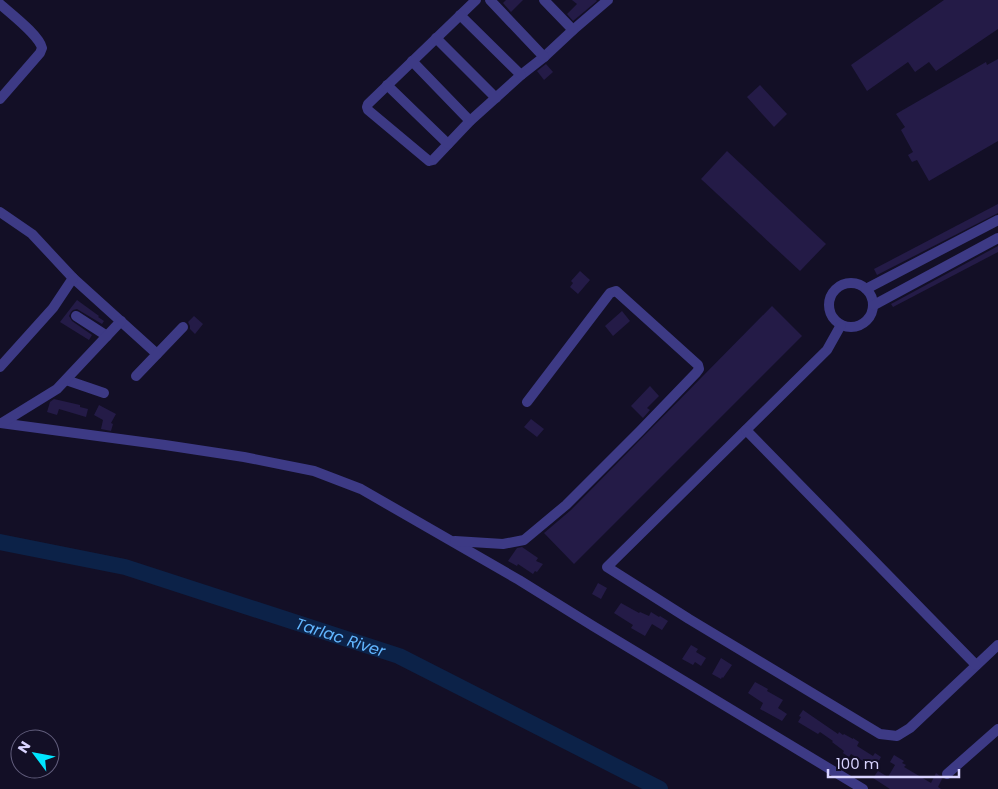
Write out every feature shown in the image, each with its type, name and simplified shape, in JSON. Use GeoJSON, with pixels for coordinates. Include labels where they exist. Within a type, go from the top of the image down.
{"type":"FeatureCollection","features":[{"type":"Feature","properties":{"kind":"street"},"geometry":{"type":"LineString","coordinates":[[476,0],[387,85],[367,107],[368,110],[429,161],[433,160],[470,121],[544,57],[603,1]]}},
{"type":"Feature","properties":{"kind":"street"},"geometry":{"type":"LineString","coordinates":[[490,0],[544,57]]}},
{"type":"Feature","properties":{"kind":"street"},"geometry":{"type":"LineString","coordinates":[[544,0],[573,30]]}},
{"type":"Feature","properties":{"kind":"street"},"geometry":{"type":"LineString","coordinates":[[0,4],[35,36],[41,43],[42,48],[40,53],[0,99]]}},
{"type":"Feature","properties":{"kind":"street"},"geometry":{"type":"LineString","coordinates":[[460,15],[521,76]]}},
{"type":"Feature","properties":{"kind":"street"},"geometry":{"type":"LineString","coordinates":[[436,38],[496,98]]}},
{"type":"Feature","properties":{"kind":"street"},"geometry":{"type":"LineString","coordinates":[[412,61],[470,121]]}},
{"type":"Feature","properties":{"kind":"street"},"geometry":{"type":"LineString","coordinates":[[387,85],[448,144]]}},
{"type":"Feature","properties":{"kind":"street"},"geometry":{"type":"LineString","coordinates":[[0,212],[32,234],[74,278],[157,354]]}},
{"type":"Feature","properties":{"kind":"street"},"geometry":{"type":"LineString","coordinates":[[866,289],[998,220]]}},
{"type":"Feature","properties":{"kind":"street"},"geometry":{"type":"LineString","coordinates":[[874,305],[998,238]]}},
{"type":"Feature","properties":{"kind":"street"},"geometry":{"type":"LineString","coordinates":[[949,246],[957,260]]}},
{"type":"Feature","properties":{"kind":"street"},"geometry":{"type":"LineString","coordinates":[[0,368],[53,308],[74,278]]}},
{"type":"Feature","properties":{"kind":"street"},"geometry":{"type":"LineString","coordinates":[[850,283],[862,285],[870,293],[874,305],[871,316],[863,324],[852,327],[841,325],[834,320],[830,309],[831,297],[838,287],[850,283]]}},
{"type":"Feature","properties":{"kind":"street"},"geometry":{"type":"LineString","coordinates":[[452,541],[503,544],[524,540],[566,505],[640,431],[699,370],[698,365],[616,291],[613,291],[610,292],[527,402]]}},
{"type":"Feature","properties":{"kind":"street"},"geometry":{"type":"LineString","coordinates":[[76,316],[107,336]]}},
{"type":"Feature","properties":{"kind":"street"},"geometry":{"type":"LineString","coordinates":[[1,423],[52,392],[66,380],[121,321]]}},
{"type":"Feature","properties":{"kind":"street"},"geometry":{"type":"LineString","coordinates":[[841,325],[827,350],[607,567],[689,619],[880,734],[897,736],[910,728],[998,645]]}},
{"type":"Feature","properties":{"kind":"street"},"geometry":{"type":"LineString","coordinates":[[136,376],[183,327]]}},
{"type":"Feature","properties":{"kind":"street"},"geometry":{"type":"LineString","coordinates":[[66,380],[104,392]]}},
{"type":"Feature","properties":{"kind":"street"},"geometry":{"type":"LineString","coordinates":[[1,423],[244,457],[314,470],[361,489],[519,580],[863,789]]}},
{"type":"Feature","properties":{"kind":"street"},"geometry":{"type":"LineString","coordinates":[[746,430],[976,665]]}},
{"type":"Feature","properties":{"kind":"street"},"geometry":{"type":"LineString","coordinates":[[947,774],[998,729]]}},
{"type":"Feature","properties":{"kind":"building"},"geometry":{"type":"Polygon","coordinates":[[[506,0],[523,0],[511,12],[503,3],[506,0]]]}},
{"type":"Feature","properties":{"kind":"building"},"geometry":{"type":"Polygon","coordinates":[[[572,0],[597,1],[573,21],[567,14],[577,4],[572,0]]]}},
{"type":"Feature","properties":{"kind":"building"},"geometry":{"type":"Polygon","coordinates":[[[944,0],[998,0],[998,29],[936,71],[929,62],[915,72],[908,62],[867,91],[851,65],[944,0]]]}},
{"type":"Feature","properties":{"kind":"building"},"geometry":{"type":"Polygon","coordinates":[[[998,59],[998,141],[929,181],[917,160],[912,162],[908,155],[913,152],[901,130],[905,127],[896,114],[986,62],[987,65],[998,59]]]}},
{"type":"Feature","properties":{"kind":"building"},"geometry":{"type":"Polygon","coordinates":[[[546,64],[553,72],[544,80],[537,71],[546,64]]]}},
{"type":"Feature","properties":{"kind":"building"},"geometry":{"type":"Polygon","coordinates":[[[760,85],[787,114],[774,127],[747,97],[760,85]]]}},
{"type":"Feature","properties":{"kind":"building"},"geometry":{"type":"Polygon","coordinates":[[[727,151],[826,244],[800,271],[701,179],[727,151]]]}},
{"type":"Feature","properties":{"kind":"building"},"geometry":{"type":"Polygon","coordinates":[[[998,204],[998,213],[877,275],[874,269],[998,204]]]}},
{"type":"Feature","properties":{"kind":"building"},"geometry":{"type":"Polygon","coordinates":[[[998,246],[998,252],[893,307],[891,304],[998,246]]]}},
{"type":"Feature","properties":{"kind":"building"},"geometry":{"type":"Polygon","coordinates":[[[580,271],[590,280],[578,294],[570,287],[573,283],[571,281],[580,271]]]}},
{"type":"Feature","properties":{"kind":"building"},"geometry":{"type":"Polygon","coordinates":[[[77,300],[104,321],[102,324],[77,309],[71,312],[69,316],[72,321],[92,335],[89,340],[60,322],[77,300]]]}},
{"type":"Feature","properties":{"kind":"building"},"geometry":{"type":"Polygon","coordinates":[[[772,306],[802,336],[574,564],[544,533],[571,510],[772,306]]]}},
{"type":"Feature","properties":{"kind":"building"},"geometry":{"type":"Polygon","coordinates":[[[622,311],[630,321],[613,336],[605,326],[622,311]]]}},
{"type":"Feature","properties":{"kind":"building"},"geometry":{"type":"Polygon","coordinates":[[[194,316],[203,324],[195,334],[190,329],[188,322],[194,316]]]}},
{"type":"Feature","properties":{"kind":"building"},"geometry":{"type":"Polygon","coordinates":[[[650,386],[659,396],[647,408],[650,410],[643,418],[631,406],[650,386]]]}},
{"type":"Feature","properties":{"kind":"building"},"geometry":{"type":"Polygon","coordinates":[[[54,399],[80,405],[80,407],[88,409],[86,417],[59,409],[57,415],[47,412],[50,402],[54,399]]]}},
{"type":"Feature","properties":{"kind":"building"},"geometry":{"type":"Polygon","coordinates":[[[99,405],[116,414],[111,423],[113,424],[111,431],[101,429],[103,420],[94,415],[99,405]]]}},
{"type":"Feature","properties":{"kind":"building"},"geometry":{"type":"Polygon","coordinates":[[[531,419],[544,429],[537,437],[524,427],[531,419]]]}},
{"type":"Feature","properties":{"kind":"building"},"geometry":{"type":"Polygon","coordinates":[[[522,547],[538,558],[536,561],[543,564],[533,574],[518,564],[517,566],[508,561],[517,548],[522,547]]]}},
{"type":"Feature","properties":{"kind":"building"},"geometry":{"type":"Polygon","coordinates":[[[598,583],[607,588],[601,599],[592,594],[598,583]]]}},
{"type":"Feature","properties":{"kind":"building"},"geometry":{"type":"Polygon","coordinates":[[[621,603],[639,613],[649,616],[651,612],[668,621],[662,630],[652,624],[645,636],[631,628],[633,625],[614,613],[621,603]]]}},
{"type":"Feature","properties":{"kind":"building"},"geometry":{"type":"Polygon","coordinates":[[[691,645],[698,649],[696,652],[706,658],[701,666],[695,662],[693,665],[682,659],[691,645]]]}},
{"type":"Feature","properties":{"kind":"building"},"geometry":{"type":"Polygon","coordinates":[[[721,658],[732,665],[721,679],[712,674],[721,658]]]}},
{"type":"Feature","properties":{"kind":"building"},"geometry":{"type":"Polygon","coordinates":[[[755,682],[783,700],[778,708],[787,714],[782,721],[760,709],[763,703],[748,693],[755,682]]]}},
{"type":"Feature","properties":{"kind":"building"},"geometry":{"type":"Polygon","coordinates":[[[803,710],[838,734],[839,732],[853,738],[859,742],[857,746],[873,756],[875,753],[881,757],[875,768],[851,754],[849,757],[833,741],[820,732],[818,734],[798,722],[803,710]]]}},
{"type":"Feature","properties":{"kind":"building"},"geometry":{"type":"Polygon","coordinates":[[[894,755],[904,761],[902,763],[906,765],[904,767],[931,783],[936,773],[942,779],[938,787],[941,789],[890,789],[873,778],[878,771],[888,777],[895,765],[890,762],[894,755]]]}},
{"type":"Feature","properties":{"kind":"waterway","name":"Tarlac River"},"geometry":{"type":"LineString","coordinates":[[0,542],[125,567],[399,656],[660,789]]}}]}
